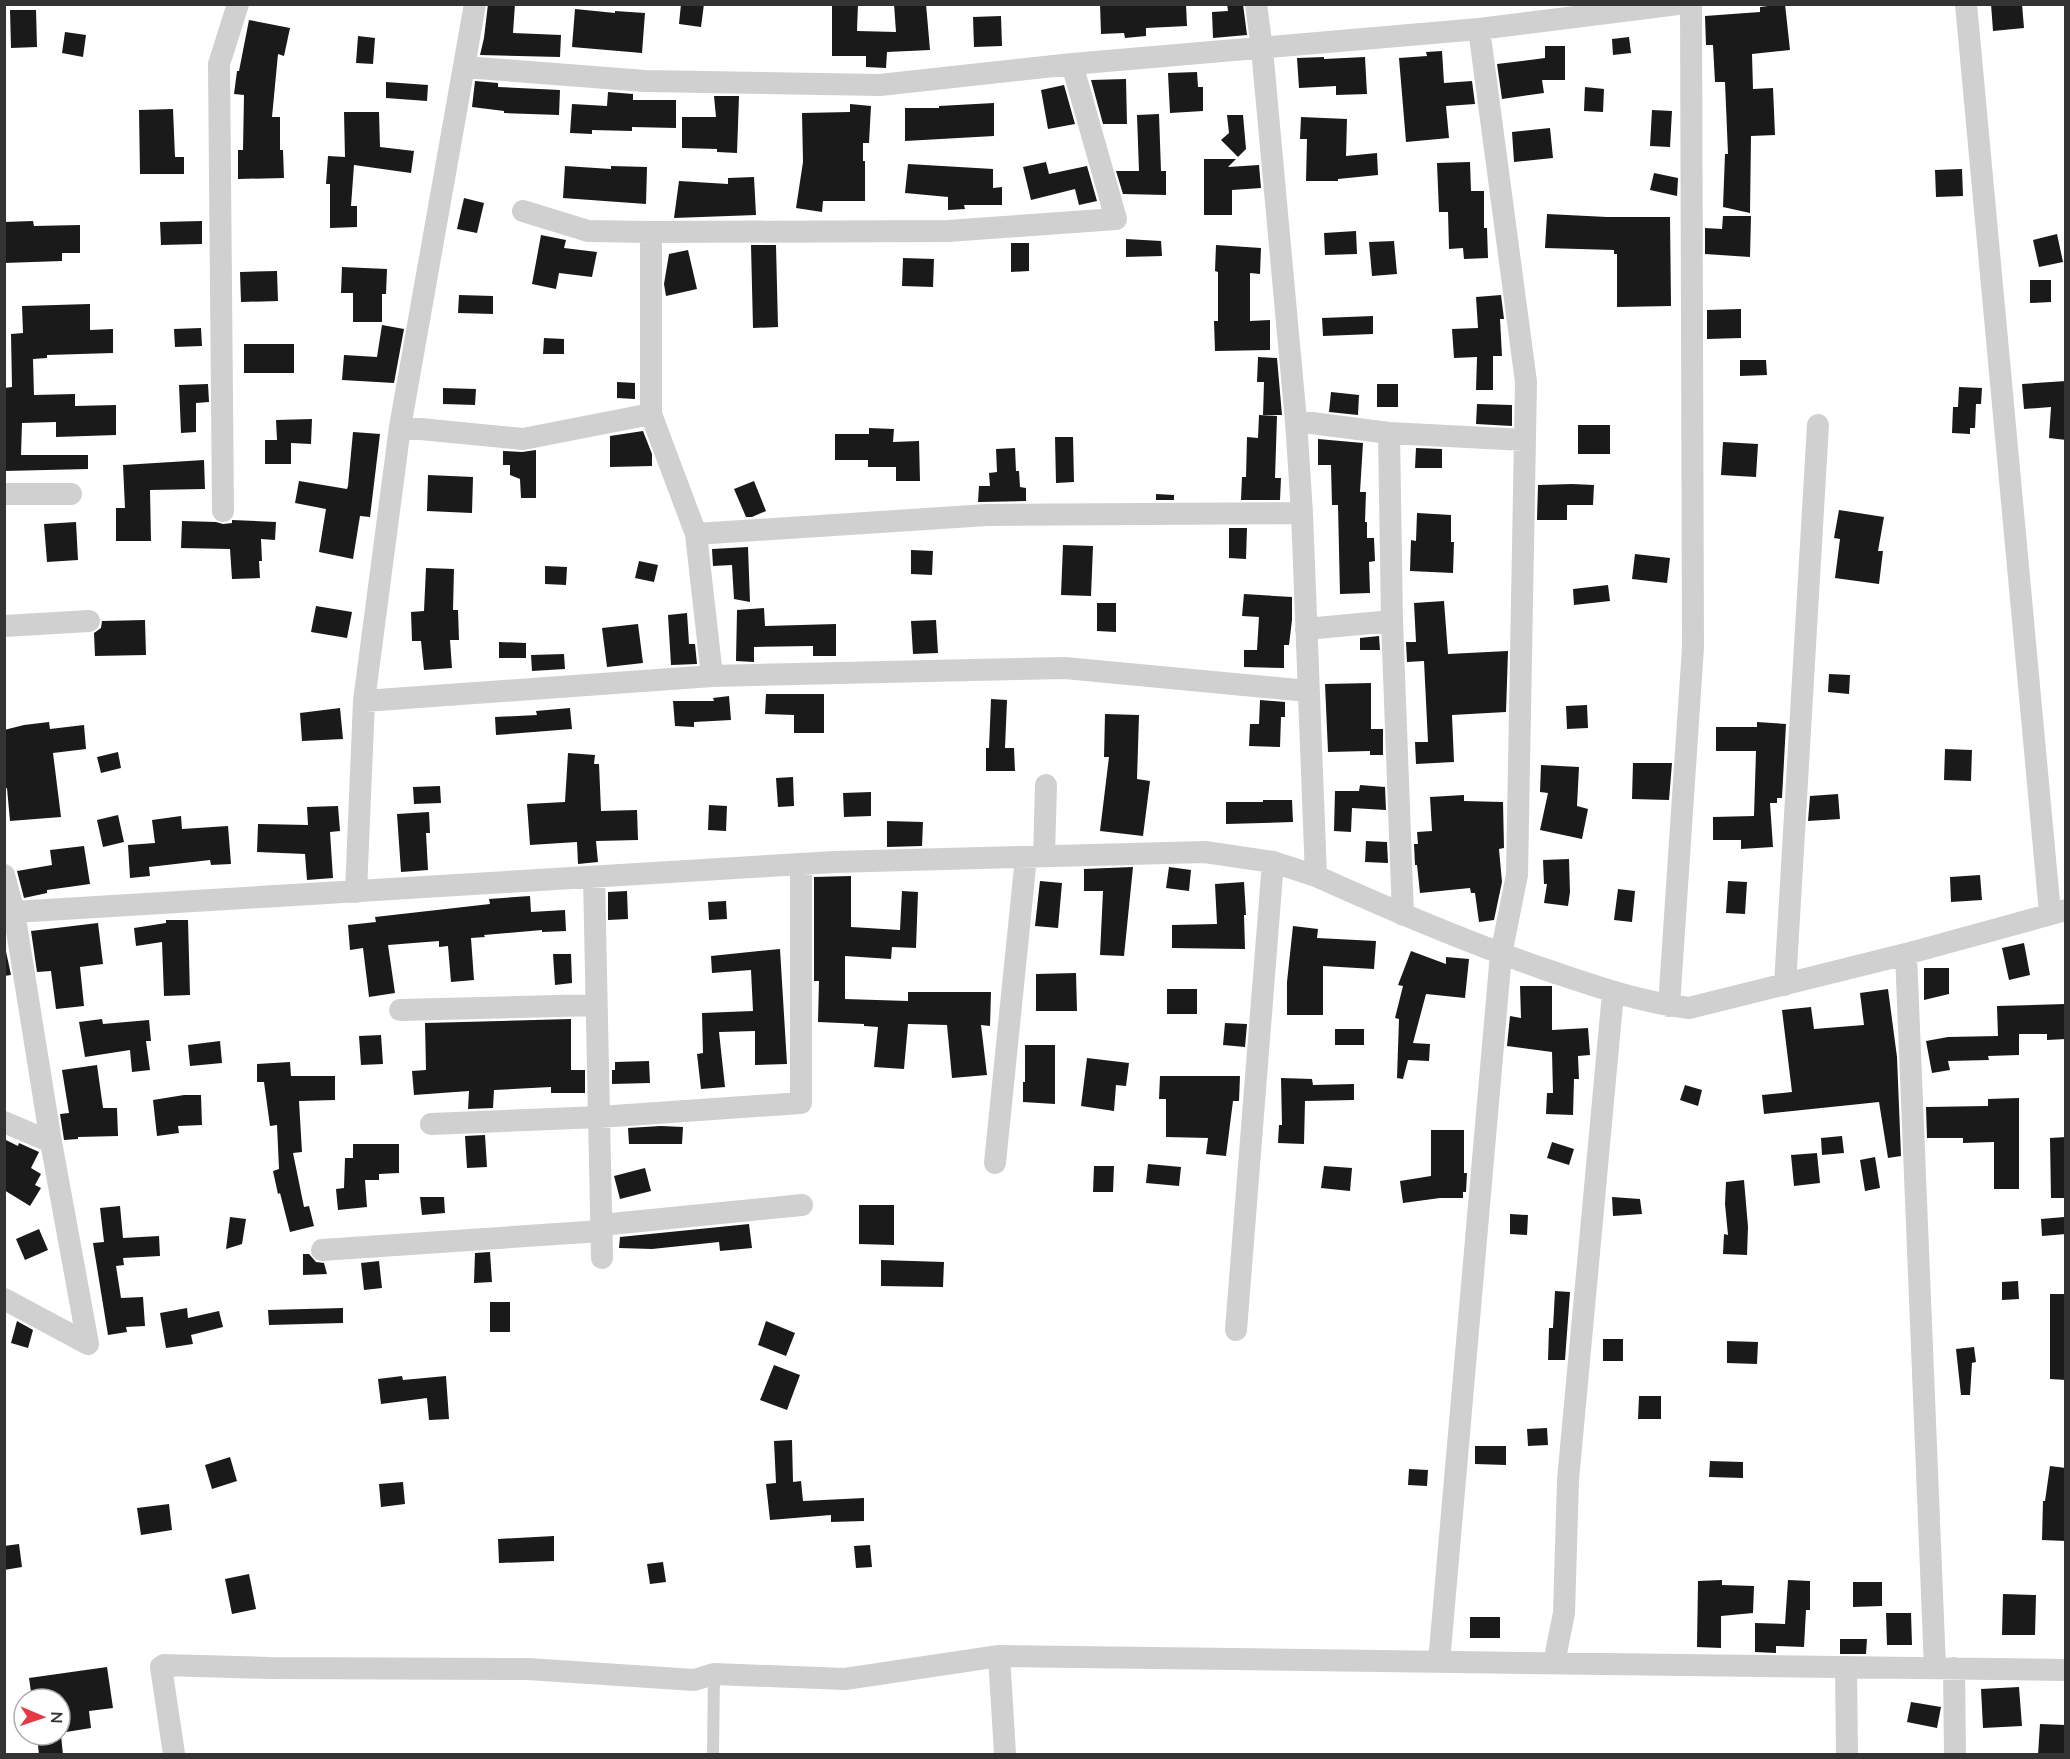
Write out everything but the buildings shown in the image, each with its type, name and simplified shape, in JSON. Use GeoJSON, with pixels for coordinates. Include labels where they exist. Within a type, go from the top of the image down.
{"type":"FeatureCollection","features":[{"type":"Feature","properties":{"kind":"street"},"geometry":{"type":"LineString","coordinates":[[223,511],[219,64],[238,4]]}},
{"type":"Feature","properties":{"kind":"street"},"geometry":{"type":"LineString","coordinates":[[356,892],[363,701],[400,427],[475,4]]}},
{"type":"Feature","properties":{"kind":"street"},"geometry":{"type":"LineString","coordinates":[[1256,4],[1296,421],[1317,876]]}},
{"type":"Feature","properties":{"kind":"street"},"geometry":{"type":"LineString","coordinates":[[464,67],[645,81],[880,85],[1072,64],[1479,29],[1677,4]]}},
{"type":"Feature","properties":{"kind":"street"},"geometry":{"type":"LineString","coordinates":[[1669,1006],[1693,647],[1691,4]]}},
{"type":"Feature","properties":{"kind":"street"},"geometry":{"type":"LineString","coordinates":[[9,919],[356,892],[801,864],[1204,852],[1273,862],[1317,876],[1403,915],[1501,954],[1613,993],[1669,1006],[1689,1008],[1906,954],[2058,911],[1966,4]]}},
{"type":"Feature","properties":{"kind":"street"},"geometry":{"type":"LineString","coordinates":[[1439,1662],[1501,954],[1517,875],[1526,382],[1479,29]]}},
{"type":"Feature","properties":{"kind":"street"},"geometry":{"type":"LineString","coordinates":[[524,211],[588,231],[651,232],[948,231],[1116,219],[1072,64]]}},
{"type":"Feature","properties":{"kind":"street"},"geometry":{"type":"LineString","coordinates":[[651,232],[651,414],[696,534],[712,676]]}},
{"type":"Feature","properties":{"kind":"street"},"geometry":{"type":"LineString","coordinates":[[400,427],[523,439],[651,414]]}},
{"type":"Feature","properties":{"kind":"street"},"geometry":{"type":"LineString","coordinates":[[1296,421],[1389,433],[1525,440]]}},
{"type":"Feature","properties":{"kind":"street"},"geometry":{"type":"LineString","coordinates":[[1785,985],[1818,425]]}},
{"type":"Feature","properties":{"kind":"street"},"geometry":{"type":"LineString","coordinates":[[1389,433],[1392,621],[1403,915]]}},
{"type":"Feature","properties":{"kind":"street"},"geometry":{"type":"LineString","coordinates":[[4,494],[71,494]]}},
{"type":"Feature","properties":{"kind":"street"},"geometry":{"type":"LineString","coordinates":[[696,534],[987,515],[1302,513]]}},
{"type":"Feature","properties":{"kind":"street"},"geometry":{"type":"LineString","coordinates":[[4,626],[89,621]]}},
{"type":"Feature","properties":{"kind":"street"},"geometry":{"type":"LineString","coordinates":[[1306,629],[1392,621]]}},
{"type":"Feature","properties":{"kind":"street"},"geometry":{"type":"LineString","coordinates":[[363,701],[712,676],[1065,668],[1308,691]]}},
{"type":"Feature","properties":{"kind":"street"},"geometry":{"type":"LineString","coordinates":[[995,1163],[1046,785]]}},
{"type":"Feature","properties":{"kind":"street"},"geometry":{"type":"LineString","coordinates":[[1236,1330],[1273,862]]}},
{"type":"Feature","properties":{"kind":"street"},"geometry":{"type":"LineString","coordinates":[[431,1124],[598,1117],[801,1103],[801,864]]}},
{"type":"Feature","properties":{"kind":"street"},"geometry":{"type":"LineString","coordinates":[[4,875],[9,919],[88,1344],[4,1299]]}},
{"type":"Feature","properties":{"kind":"street"},"geometry":{"type":"LineString","coordinates":[[594,877],[602,1258]]}},
{"type":"Feature","properties":{"kind":"street"},"geometry":{"type":"LineString","coordinates":[[1906,954],[1945,1668],[1956,1755]]}},
{"type":"Feature","properties":{"kind":"street"},"geometry":{"type":"LineString","coordinates":[[1554,1663],[1564,1613],[1568,1480],[1613,993]]}},
{"type":"Feature","properties":{"kind":"street"},"geometry":{"type":"LineString","coordinates":[[400,1010],[596,1005]]}},
{"type":"Feature","properties":{"kind":"street"},"geometry":{"type":"LineString","coordinates":[[4,1122],[51,1142]]}},
{"type":"Feature","properties":{"kind":"street"},"geometry":{"type":"LineString","coordinates":[[322,1250],[601,1228],[802,1205]]}},
{"type":"Feature","properties":{"kind":"street"},"geometry":{"type":"LineString","coordinates":[[999,1656],[1005,1755]]}},
{"type":"Feature","properties":{"kind":"street"},"geometry":{"type":"LineString","coordinates":[[174,1755],[161,1667],[164,1665],[269,1668],[528,1669],[694,1680],[714,1674],[845,1679],[999,1656],[2066,1670]]}},
{"type":"Feature","properties":{"kind":"street"},"geometry":{"type":"LineString","coordinates":[[1846,1667],[1847,1755]]}},
{"type":"Feature","properties":{"kind":"lane"},"geometry":{"type":"LineString","coordinates":[[713,1755],[714,1674]]}}]}
